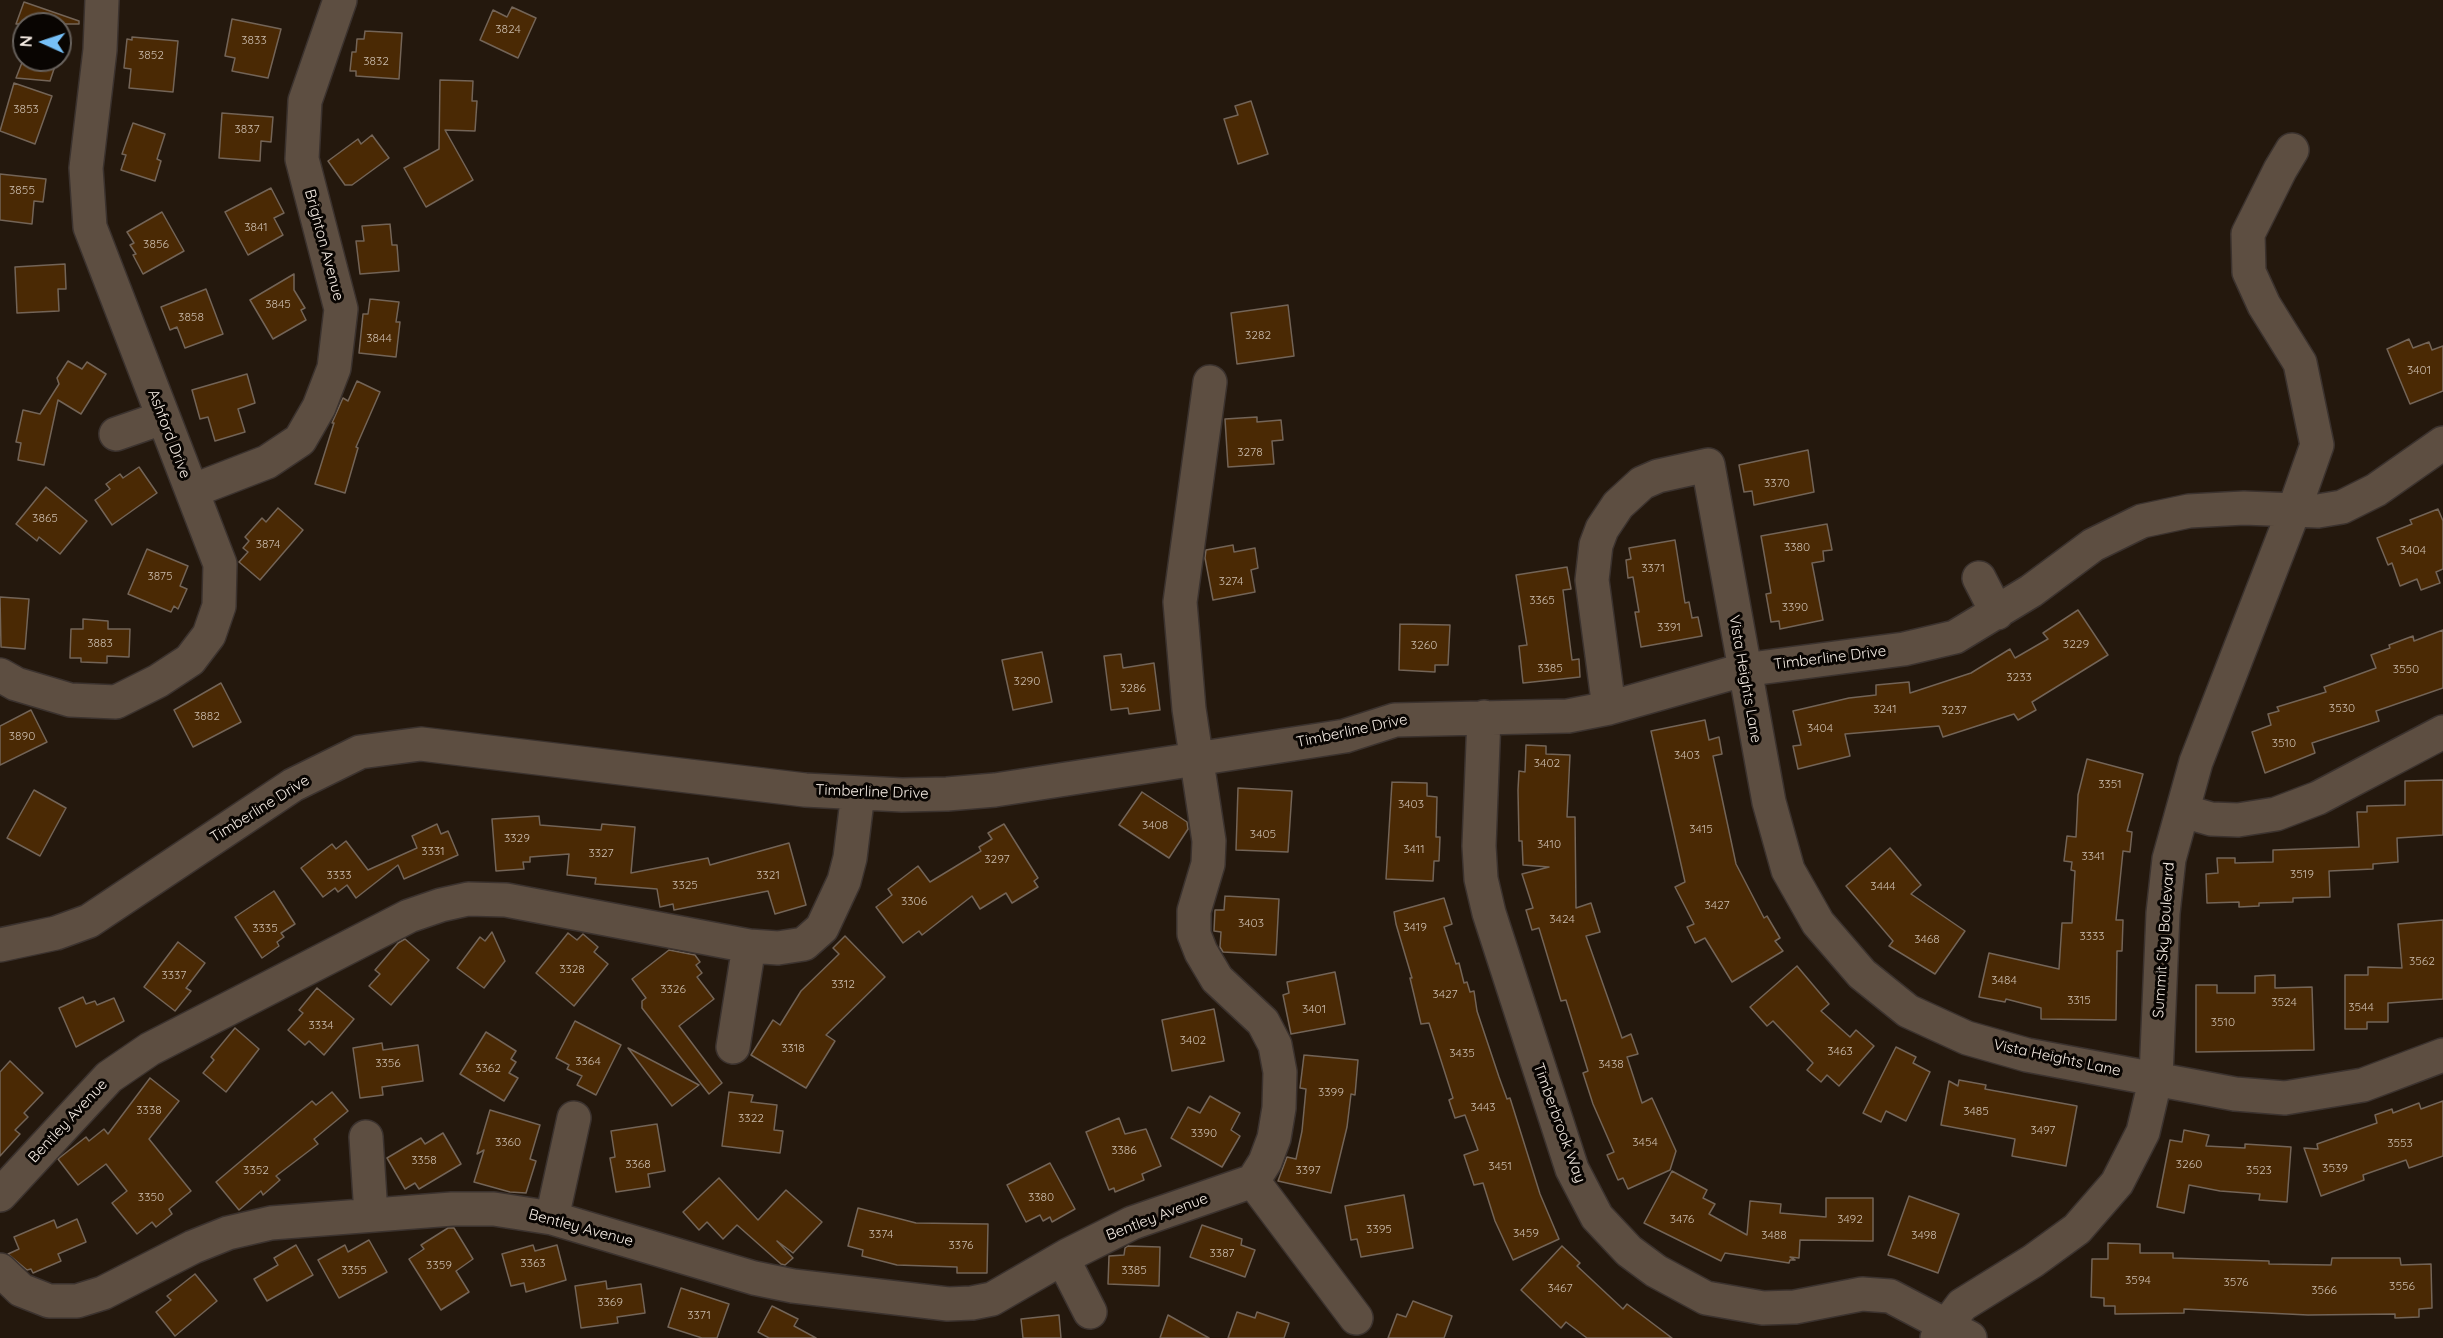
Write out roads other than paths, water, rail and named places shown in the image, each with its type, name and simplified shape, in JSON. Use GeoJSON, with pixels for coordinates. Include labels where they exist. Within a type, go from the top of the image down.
{"type":"FeatureCollection","features":[{"type":"Feature","properties":{"kind":"street","name":"Ashford Drive"},"geometry":{"type":"LineString","coordinates":[[0,675],[16,684],[70,700],[116,702],[158,681],[190,660],[209,635],[219,606],[220,564],[90,227],[86,168],[100,50],[102,0]]}},
{"type":"Feature","properties":{"kind":"street","name":"Brighton Avenue"},"geometry":{"type":"LineString","coordinates":[[192,491],[267,462],[300,440],[319,407],[334,368],[341,309],[302,159],[305,101],[340,0]]}},
{"type":"Feature","properties":{"kind":"street"},"geometry":{"type":"LineString","coordinates":[[2292,150],[2248,234],[2249,272],[2264,305],[2300,363],[2317,446],[2294,510],[2342,507],[2376,490],[2443,443]]}},
{"type":"Feature","properties":{"kind":"street"},"geometry":{"type":"LineString","coordinates":[[1210,382],[1180,602],[1189,709],[1209,841],[1208,864],[1194,911],[1194,934],[1201,952],[1217,979],[1263,1022],[1275,1045],[1280,1072],[1274,1138],[1265,1162],[1253,1181],[1356,1318]]}},
{"type":"Feature","properties":{"kind":"street"},"geometry":{"type":"LineString","coordinates":[[116,434],[162,418]]}},
{"type":"Feature","properties":{"kind":"street","name":"Vista Heights Lane"},"geometry":{"type":"LineString","coordinates":[[1609,708],[1592,580],[1596,545],[1602,529],[1627,495],[1642,483],[1658,476],[1708,465],[1743,670],[1769,802],[1788,870],[1818,923],[1862,974],[1908,1011],[1967,1038],[2026,1054],[2156,1077],[2235,1094],[2285,1098],[2363,1085],[2443,1054]]}},
{"type":"Feature","properties":{"kind":"street","name":"Timberline Drive"},"geometry":{"type":"LineString","coordinates":[[0,945],[56,933],[89,921],[293,785],[360,752],[421,744],[805,790],[902,795],[983,791],[1345,736],[1395,720],[1568,716],[1609,708],[1743,670],[1914,646],[1955,637],[1996,613],[2093,545],[2142,521],[2189,511],[2244,508],[2294,510]]}},
{"type":"Feature","properties":{"kind":"street","name":"Summit Sky Boulevard"},"geometry":{"type":"LineString","coordinates":[[1951,1334],[1962,1305],[2033,1261],[2077,1229],[2117,1183],[2143,1132],[2156,1077],[2163,913],[2169,859],[2196,762],[2294,510]]}},
{"type":"Feature","properties":{"kind":"street"},"geometry":{"type":"LineString","coordinates":[[1979,578],[1996,613]]}},
{"type":"Feature","properties":{"kind":"street","name":"Timberbrook Way"},"geometry":{"type":"LineString","coordinates":[[1484,717],[1479,846],[1481,879],[1489,913],[1572,1168],[1597,1217],[1629,1251],[1656,1271],[1706,1298],[1763,1308],[1795,1307],[1862,1294],[1890,1296],[1951,1334]]}},
{"type":"Feature","properties":{"kind":"street"},"geometry":{"type":"LineString","coordinates":[[2183,811],[2211,819],[2238,820],[2276,814],[2318,798],[2443,732]]}},
{"type":"Feature","properties":{"kind":"street","name":"Bentley Avenue"},"geometry":{"type":"LineString","coordinates":[[0,1195],[109,1077],[150,1049],[410,916],[441,905],[468,899],[506,900],[750,946],[778,948],[804,944],[822,928],[834,907],[850,858],[858,793]]}},
{"type":"Feature","properties":{"kind":"street"},"geometry":{"type":"LineString","coordinates":[[733,1047],[750,946]]}},
{"type":"Feature","properties":{"kind":"street"},"geometry":{"type":"LineString","coordinates":[[552,1218],[574,1118]]}},
{"type":"Feature","properties":{"kind":"street"},"geometry":{"type":"LineString","coordinates":[[366,1137],[371,1214]]}},
{"type":"Feature","properties":{"kind":"street","name":"Bentley Avenue"},"geometry":{"type":"LineString","coordinates":[[0,1269],[21,1290],[49,1301],[77,1301],[103,1293],[161,1261],[228,1233],[271,1222],[452,1209],[494,1209],[552,1218],[754,1278],[793,1286],[948,1305],[992,1299],[1132,1223],[1253,1181]]}},
{"type":"Feature","properties":{"kind":"street"},"geometry":{"type":"LineString","coordinates":[[1063,1259],[1090,1312]]}}]}
